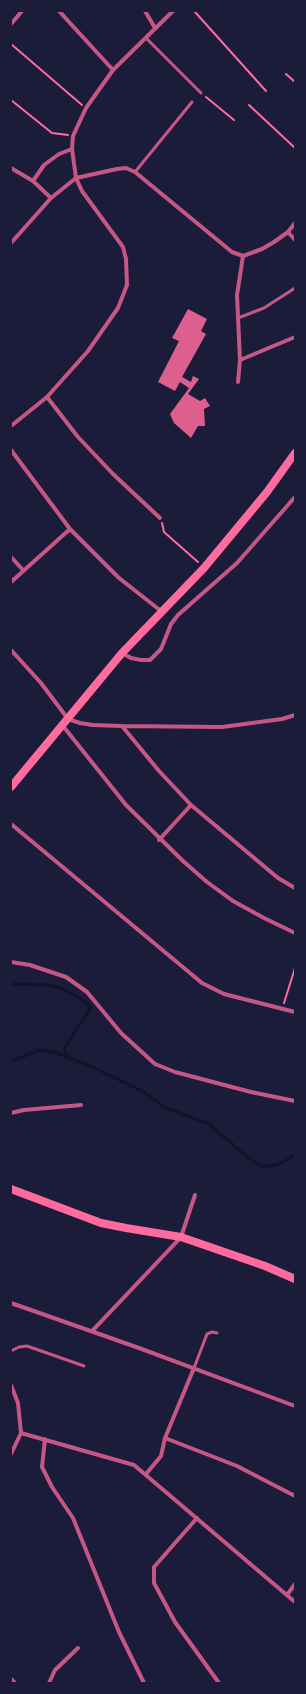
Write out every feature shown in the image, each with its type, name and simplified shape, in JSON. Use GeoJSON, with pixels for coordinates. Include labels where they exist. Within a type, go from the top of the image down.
{"type":"FeatureCollection","features":[{"type":"Feature","properties":{"kind":"main road"},"geometry":{"type":"LineString","coordinates":[[11,787],[122,653],[204,568],[267,492],[295,452]]}},
{"type":"Feature","properties":{"kind":"main road"},"geometry":{"type":"LineString","coordinates":[[11,1189],[101,1222],[126,1228],[181,1237],[265,1266],[295,1279]]}},
{"type":"Feature","properties":{"kind":"street"},"geometry":{"type":"LineString","coordinates":[[11,24],[22,11]]}},
{"type":"Feature","properties":{"kind":"street"},"geometry":{"type":"LineString","coordinates":[[59,11],[114,70]]}},
{"type":"Feature","properties":{"kind":"street"},"geometry":{"type":"LineString","coordinates":[[145,11],[155,28]]}},
{"type":"Feature","properties":{"kind":"street"},"geometry":{"type":"LineString","coordinates":[[11,426],[47,397],[88,351],[118,308],[127,285],[126,259],[123,248],[82,191],[76,178],[72,148],[73,136],[86,108],[114,70],[173,11]]}},
{"type":"Feature","properties":{"kind":"street"},"geometry":{"type":"LineString","coordinates":[[32,181],[44,165],[59,154],[72,148]]}},
{"type":"Feature","properties":{"kind":"street"},"geometry":{"type":"LineString","coordinates":[[11,168],[32,181],[51,198]]}},
{"type":"Feature","properties":{"kind":"street"},"geometry":{"type":"LineString","coordinates":[[11,243],[51,198],[76,178],[126,168],[135,172],[232,252],[243,256],[262,249],[288,232],[295,223]]}},
{"type":"Feature","properties":{"kind":"street"},"geometry":{"type":"LineString","coordinates":[[288,232],[295,240]]}},
{"type":"Feature","properties":{"kind":"street"},"geometry":{"type":"LineString","coordinates":[[238,382],[240,360],[237,295],[243,256]]}},
{"type":"Feature","properties":{"kind":"street"},"geometry":{"type":"LineString","coordinates":[[240,360],[295,337]]}},
{"type":"Feature","properties":{"kind":"street"},"geometry":{"type":"LineString","coordinates":[[47,397],[78,436],[113,474],[160,518]]}},
{"type":"Feature","properties":{"kind":"street"},"geometry":{"type":"LineString","coordinates":[[11,450],[70,529],[119,578],[161,611]]}},
{"type":"Feature","properties":{"kind":"street"},"geometry":{"type":"LineString","coordinates":[[122,653],[131,658],[150,660],[161,649],[171,624],[178,615],[237,562],[295,497]]}},
{"type":"Feature","properties":{"kind":"street"},"geometry":{"type":"LineString","coordinates":[[11,582],[70,529]]}},
{"type":"Feature","properties":{"kind":"street"},"geometry":{"type":"LineString","coordinates":[[11,558],[23,570]]}},
{"type":"Feature","properties":{"kind":"street"},"geometry":{"type":"LineString","coordinates":[[11,650],[42,683],[68,719],[93,725],[222,727],[282,719],[295,715]]}},
{"type":"Feature","properties":{"kind":"street"},"geometry":{"type":"LineString","coordinates":[[63,726],[126,805],[160,840],[207,882],[233,901],[295,933]]}},
{"type":"Feature","properties":{"kind":"street"},"geometry":{"type":"LineString","coordinates":[[122,726],[159,771],[191,805],[278,878],[295,888]]}},
{"type":"Feature","properties":{"kind":"street"},"geometry":{"type":"LineString","coordinates":[[160,840],[191,805]]}},
{"type":"Feature","properties":{"kind":"street"},"geometry":{"type":"LineString","coordinates":[[11,824],[202,984],[224,994],[295,1012]]}},
{"type":"Feature","properties":{"kind":"street"},"geometry":{"type":"LineString","coordinates":[[11,962],[30,965],[66,977],[87,992],[122,1033],[156,1064],[174,1072],[295,1101]]}},
{"type":"Feature","properties":{"kind":"street"},"geometry":{"type":"LineString","coordinates":[[11,1113],[81,1105]]}},
{"type":"Feature","properties":{"kind":"street"},"geometry":{"type":"LineString","coordinates":[[92,1331],[181,1237],[195,1195]]}},
{"type":"Feature","properties":{"kind":"street"},"geometry":{"type":"LineString","coordinates":[[11,1303],[92,1331],[295,1406]]}},
{"type":"Feature","properties":{"kind":"street"},"geometry":{"type":"LineString","coordinates":[[146,1474],[161,1456],[165,1438],[194,1368]]}},
{"type":"Feature","properties":{"kind":"street"},"geometry":{"type":"LineString","coordinates":[[11,1385],[18,1403],[21,1433],[11,1454]]}},
{"type":"Feature","properties":{"kind":"street"},"geometry":{"type":"LineString","coordinates":[[11,1397],[18,1403]]}},
{"type":"Feature","properties":{"kind":"street"},"geometry":{"type":"LineString","coordinates":[[21,1433],[134,1465],[295,1602]]}},
{"type":"Feature","properties":{"kind":"street"},"geometry":{"type":"LineString","coordinates":[[165,1438],[237,1466],[295,1496]]}},
{"type":"Feature","properties":{"kind":"street"},"geometry":{"type":"LineString","coordinates":[[45,1439],[42,1467],[52,1486],[73,1518],[119,1632],[144,1683]]}},
{"type":"Feature","properties":{"kind":"street"},"geometry":{"type":"LineString","coordinates":[[197,1518],[154,1567],[154,1583],[175,1622],[219,1683]]}},
{"type":"Feature","properties":{"kind":"street"},"geometry":{"type":"LineString","coordinates":[[287,1595],[295,1584]]}},
{"type":"Feature","properties":{"kind":"street"},"geometry":{"type":"LineString","coordinates":[[49,1683],[55,1670],[78,1648]]}},
{"type":"Feature","properties":{"kind":"street"},"geometry":{"type":"LineString","coordinates":[[11,1679],[15,1683]]}},
{"type":"Feature","properties":{"kind":"lane"},"geometry":{"type":"LineString","coordinates":[[146,38],[201,93]]}},
{"type":"Feature","properties":{"kind":"lane"},"geometry":{"type":"LineString","coordinates":[[135,172],[192,102]]}},
{"type":"Feature","properties":{"kind":"lane"},"geometry":{"type":"LineString","coordinates":[[238,318],[264,308],[295,288]]}},
{"type":"Feature","properties":{"kind":"lane"},"geometry":{"type":"LineString","coordinates":[[194,1368],[207,1334],[212,1332],[217,1333]]}},
{"type":"Feature","properties":{"kind":"lane"},"geometry":{"type":"LineString","coordinates":[[11,1351],[19,1347],[27,1346],[84,1366]]}},
{"type":"Feature","properties":{"kind":"path"},"geometry":{"type":"LineString","coordinates":[[195,12],[266,91]]}},
{"type":"Feature","properties":{"kind":"path"},"geometry":{"type":"LineString","coordinates":[[11,44],[86,108]]}},
{"type":"Feature","properties":{"kind":"path"},"geometry":{"type":"LineString","coordinates":[[286,74],[295,82]]}},
{"type":"Feature","properties":{"kind":"path"},"geometry":{"type":"LineString","coordinates":[[201,93],[234,120]]}},
{"type":"Feature","properties":{"kind":"path"},"geometry":{"type":"LineString","coordinates":[[11,100],[52,133],[73,136]]}},
{"type":"Feature","properties":{"kind":"path"},"geometry":{"type":"LineString","coordinates":[[250,105],[295,148]]}},
{"type":"Feature","properties":{"kind":"path"},"geometry":{"type":"LineString","coordinates":[[160,518],[164,532],[204,568]]}},
{"type":"Feature","properties":{"kind":"path"},"geometry":{"type":"LineString","coordinates":[[287,994],[295,968]]}},
{"type":"Feature","properties":{"kind":"building"},"geometry":{"type":"Polygon","coordinates":[[[188,309],[207,319],[201,331],[206,334],[182,377],[191,382],[193,376],[199,379],[188,394],[200,401],[205,398],[210,406],[204,409],[205,426],[198,426],[191,438],[174,423],[170,414],[189,388],[180,382],[175,391],[158,382],[179,341],[172,338],[188,309]]]}},
{"type":"Feature","properties":{"kind":"waterway"},"geometry":{"type":"LineString","coordinates":[[11,984],[50,985],[62,989],[81,999],[91,1007],[64,1049],[68,1058]]}},
{"type":"Feature","properties":{"kind":"waterway"},"geometry":{"type":"LineString","coordinates":[[11,1061],[40,1050],[54,1052],[93,1067],[142,1091],[166,1108],[209,1124],[245,1155],[261,1166],[279,1164],[295,1155]]}}]}
